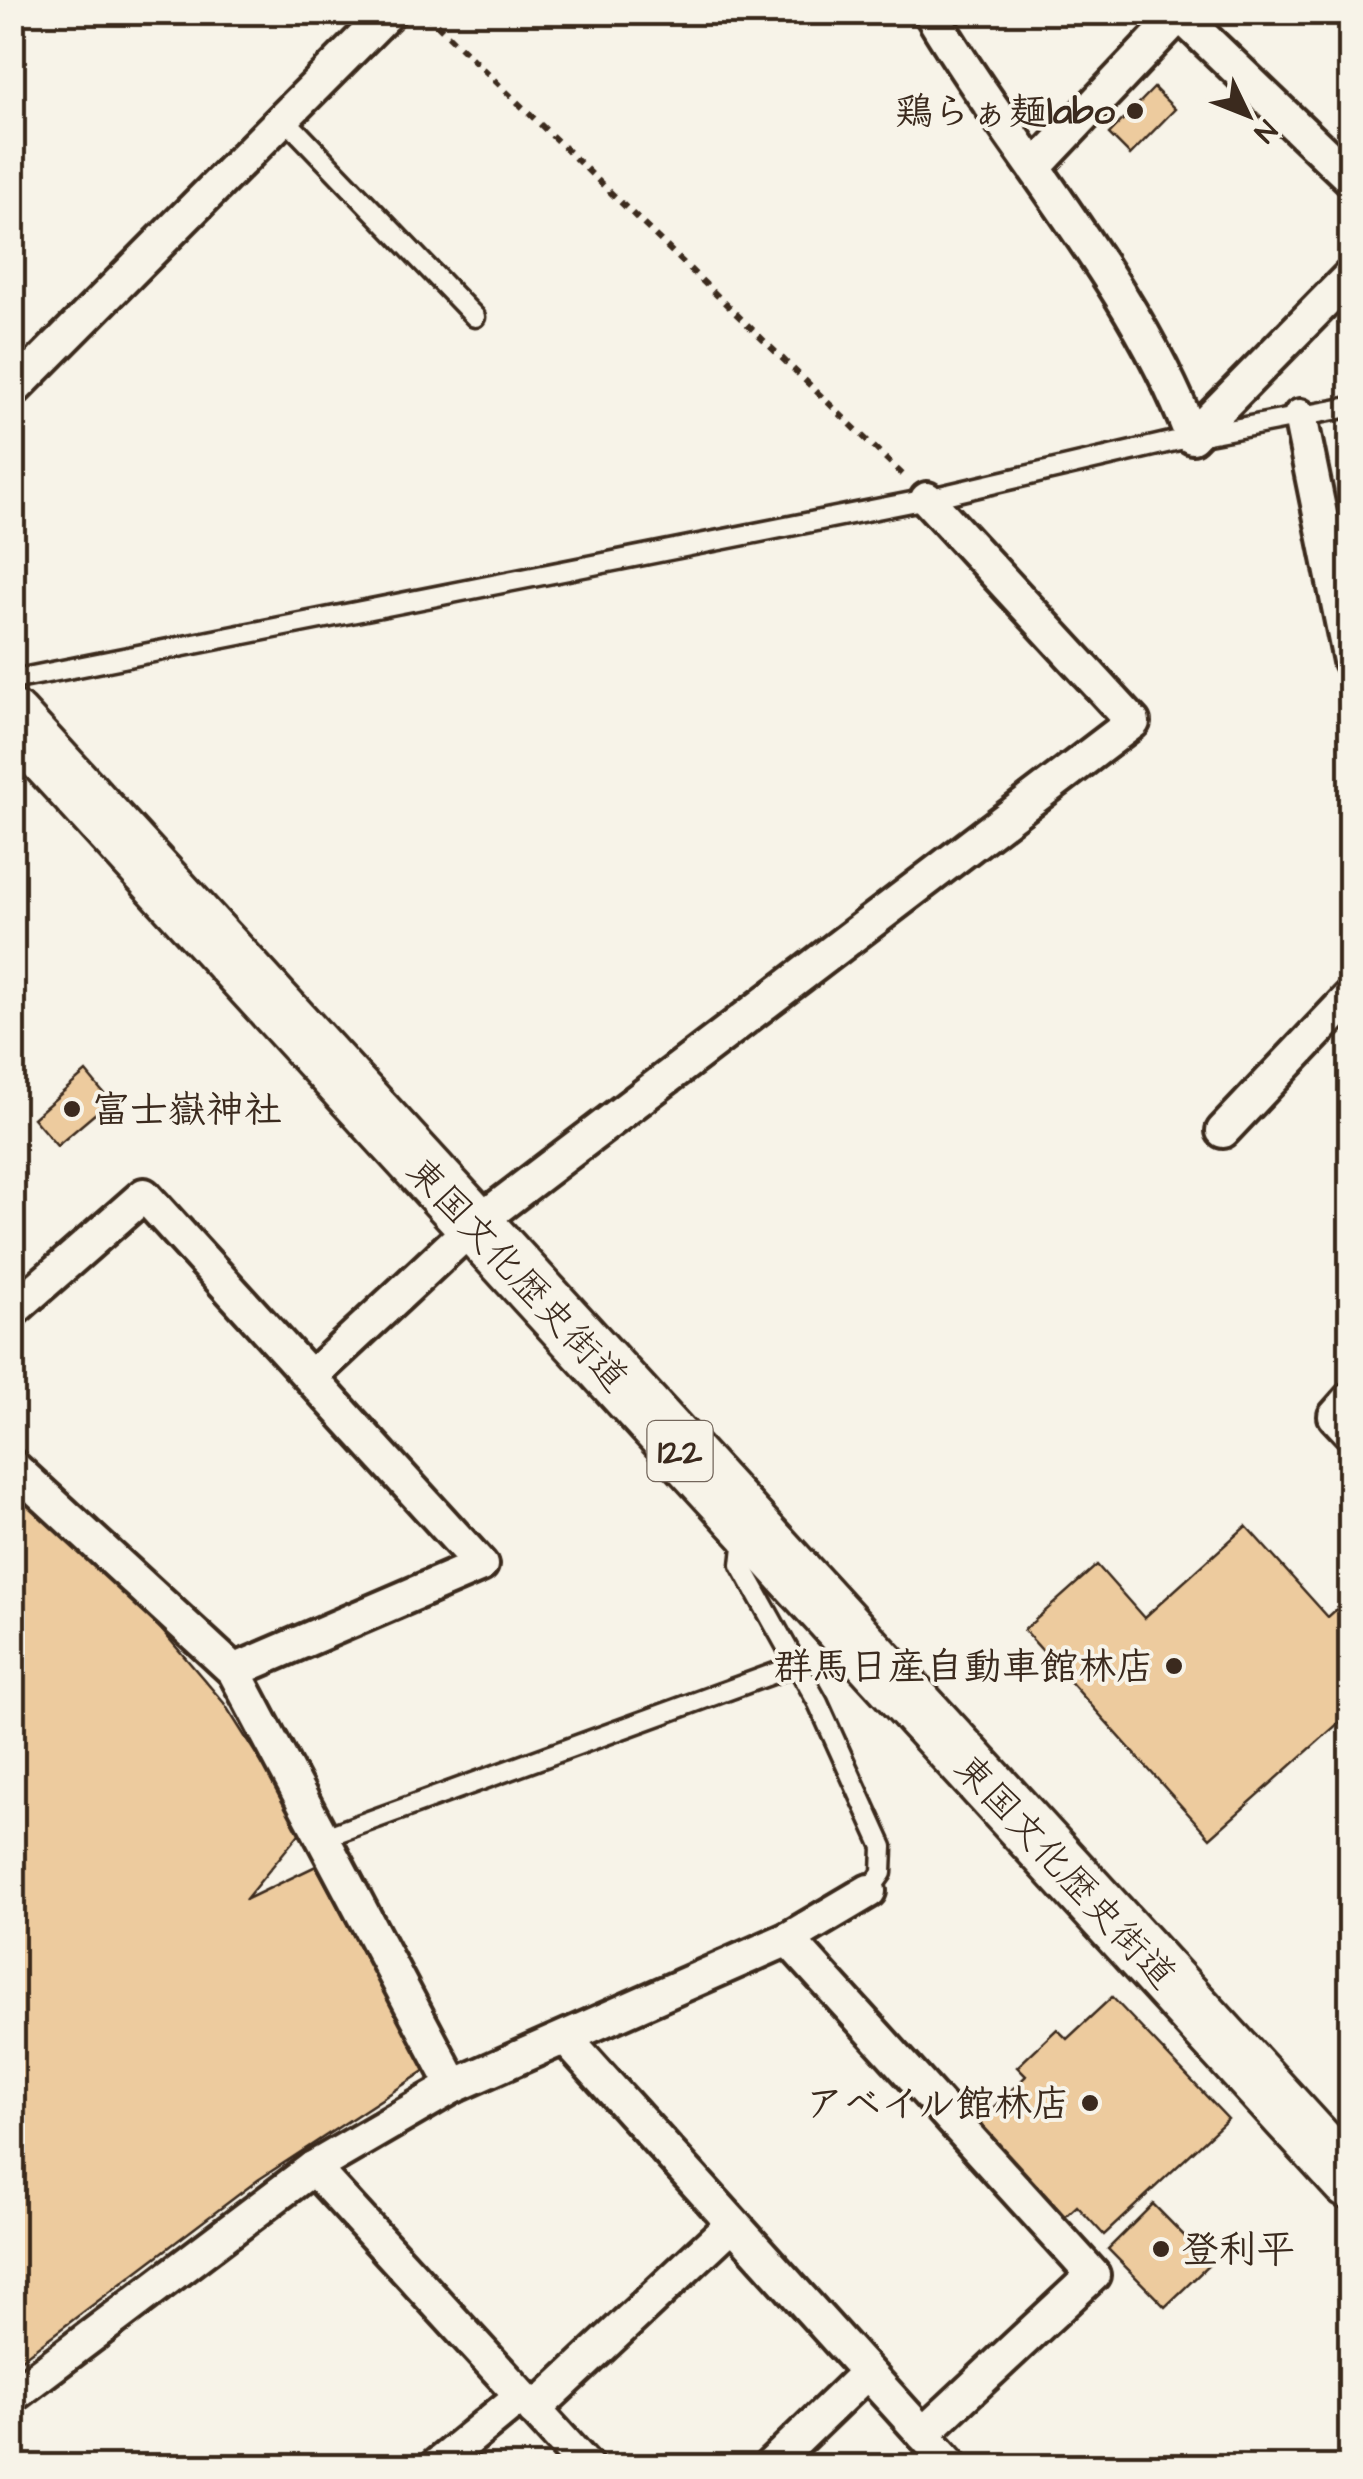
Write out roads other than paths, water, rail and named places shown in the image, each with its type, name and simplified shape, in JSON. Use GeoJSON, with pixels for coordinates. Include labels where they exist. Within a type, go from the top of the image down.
{"type":"FeatureCollection","features":[{"type":"Feature","properties":{"kind":"highway","name":"東国文化歴史街道"},"geometry":{"type":"LineString","coordinates":[[12,719],[1350,2181]]}},
{"type":"Feature","properties":{"kind":"street"},"geometry":{"type":"LineString","coordinates":[[12,391],[389,12]]}},
{"type":"Feature","properties":{"kind":"street"},"geometry":{"type":"LineString","coordinates":[[930,12],[1036,165],[1168,374],[1192,437],[1350,276]]}},
{"type":"Feature","properties":{"kind":"street"},"geometry":{"type":"LineString","coordinates":[[1036,165],[1180,13],[1350,178]]}},
{"type":"Feature","properties":{"kind":"street"},"geometry":{"type":"LineString","coordinates":[[1300,416],[1350,660]]}},
{"type":"Feature","properties":{"kind":"street"},"geometry":{"type":"LineString","coordinates":[[311,1377],[472,1226],[1133,722],[928,499]]}},
{"type":"Feature","properties":{"kind":"street"},"geometry":{"type":"LineString","coordinates":[[1224,1131],[1350,997]]}},
{"type":"Feature","properties":{"kind":"street"},"geometry":{"type":"LineString","coordinates":[[12,1311],[144,1194],[481,1564],[234,1671]]}},
{"type":"Feature","properties":{"kind":"street"},"geometry":{"type":"LineString","coordinates":[[1350,1398],[1335,1416],[1350,1432]]}},
{"type":"Feature","properties":{"kind":"street"},"geometry":{"type":"LineString","coordinates":[[12,1466],[234,1671],[325,1836],[454,2086]]}},
{"type":"Feature","properties":{"kind":"street"},"geometry":{"type":"LineString","coordinates":[[12,2396],[313,2168],[454,2086],[567,2040],[788,1939],[869,1891]]}},
{"type":"Feature","properties":{"kind":"street"},"geometry":{"type":"LineString","coordinates":[[788,1939],[1093,2275],[923,2434]]}},
{"type":"Feature","properties":{"kind":"street"},"geometry":{"type":"LineString","coordinates":[[567,2040],[731,2226],[952,2466]]}},
{"type":"Feature","properties":{"kind":"street"},"geometry":{"type":"LineString","coordinates":[[313,2168],[586,2466]]}},
{"type":"Feature","properties":{"kind":"street"},"geometry":{"type":"LineString","coordinates":[[436,2466],[528,2403],[731,2226]]}},
{"type":"Feature","properties":{"kind":"street"},"geometry":{"type":"LineString","coordinates":[[770,2466],[866,2373]]}},
{"type":"Feature","properties":{"kind":"lane"},"geometry":{"type":"LineString","coordinates":[[284,118],[475,316]]}},
{"type":"Feature","properties":{"kind":"lane"},"geometry":{"type":"LineString","coordinates":[[12,680],[928,499],[1192,437],[1350,407]]}},
{"type":"Feature","properties":{"kind":"lane"},"geometry":{"type":"LineString","coordinates":[[746,1522],[741,1565],[797,1665],[883,1847],[882,1873],[869,1891]]}},
{"type":"Feature","properties":{"kind":"lane"},"geometry":{"type":"LineString","coordinates":[[325,1836],[797,1665]]}},
{"type":"Feature","properties":{"kind":"place","name":"鶏らぁ麺labo"},"geometry":{"type":"Point","coordinates":[1135,111]}},
{"type":"Feature","properties":{"kind":"place","name":"富士嶽神社"},"geometry":{"type":"Point","coordinates":[72,1109]}},
{"type":"Feature","properties":{"kind":"place","name":"群馬日産自動車館林店"},"geometry":{"type":"Point","coordinates":[1174,1666]}},
{"type":"Feature","properties":{"kind":"place","name":"アベイル館林店"},"geometry":{"type":"Point","coordinates":[1090,2103]}},
{"type":"Feature","properties":{"kind":"place","name":"登利平"},"geometry":{"type":"Point","coordinates":[1161,2249]}}]}
